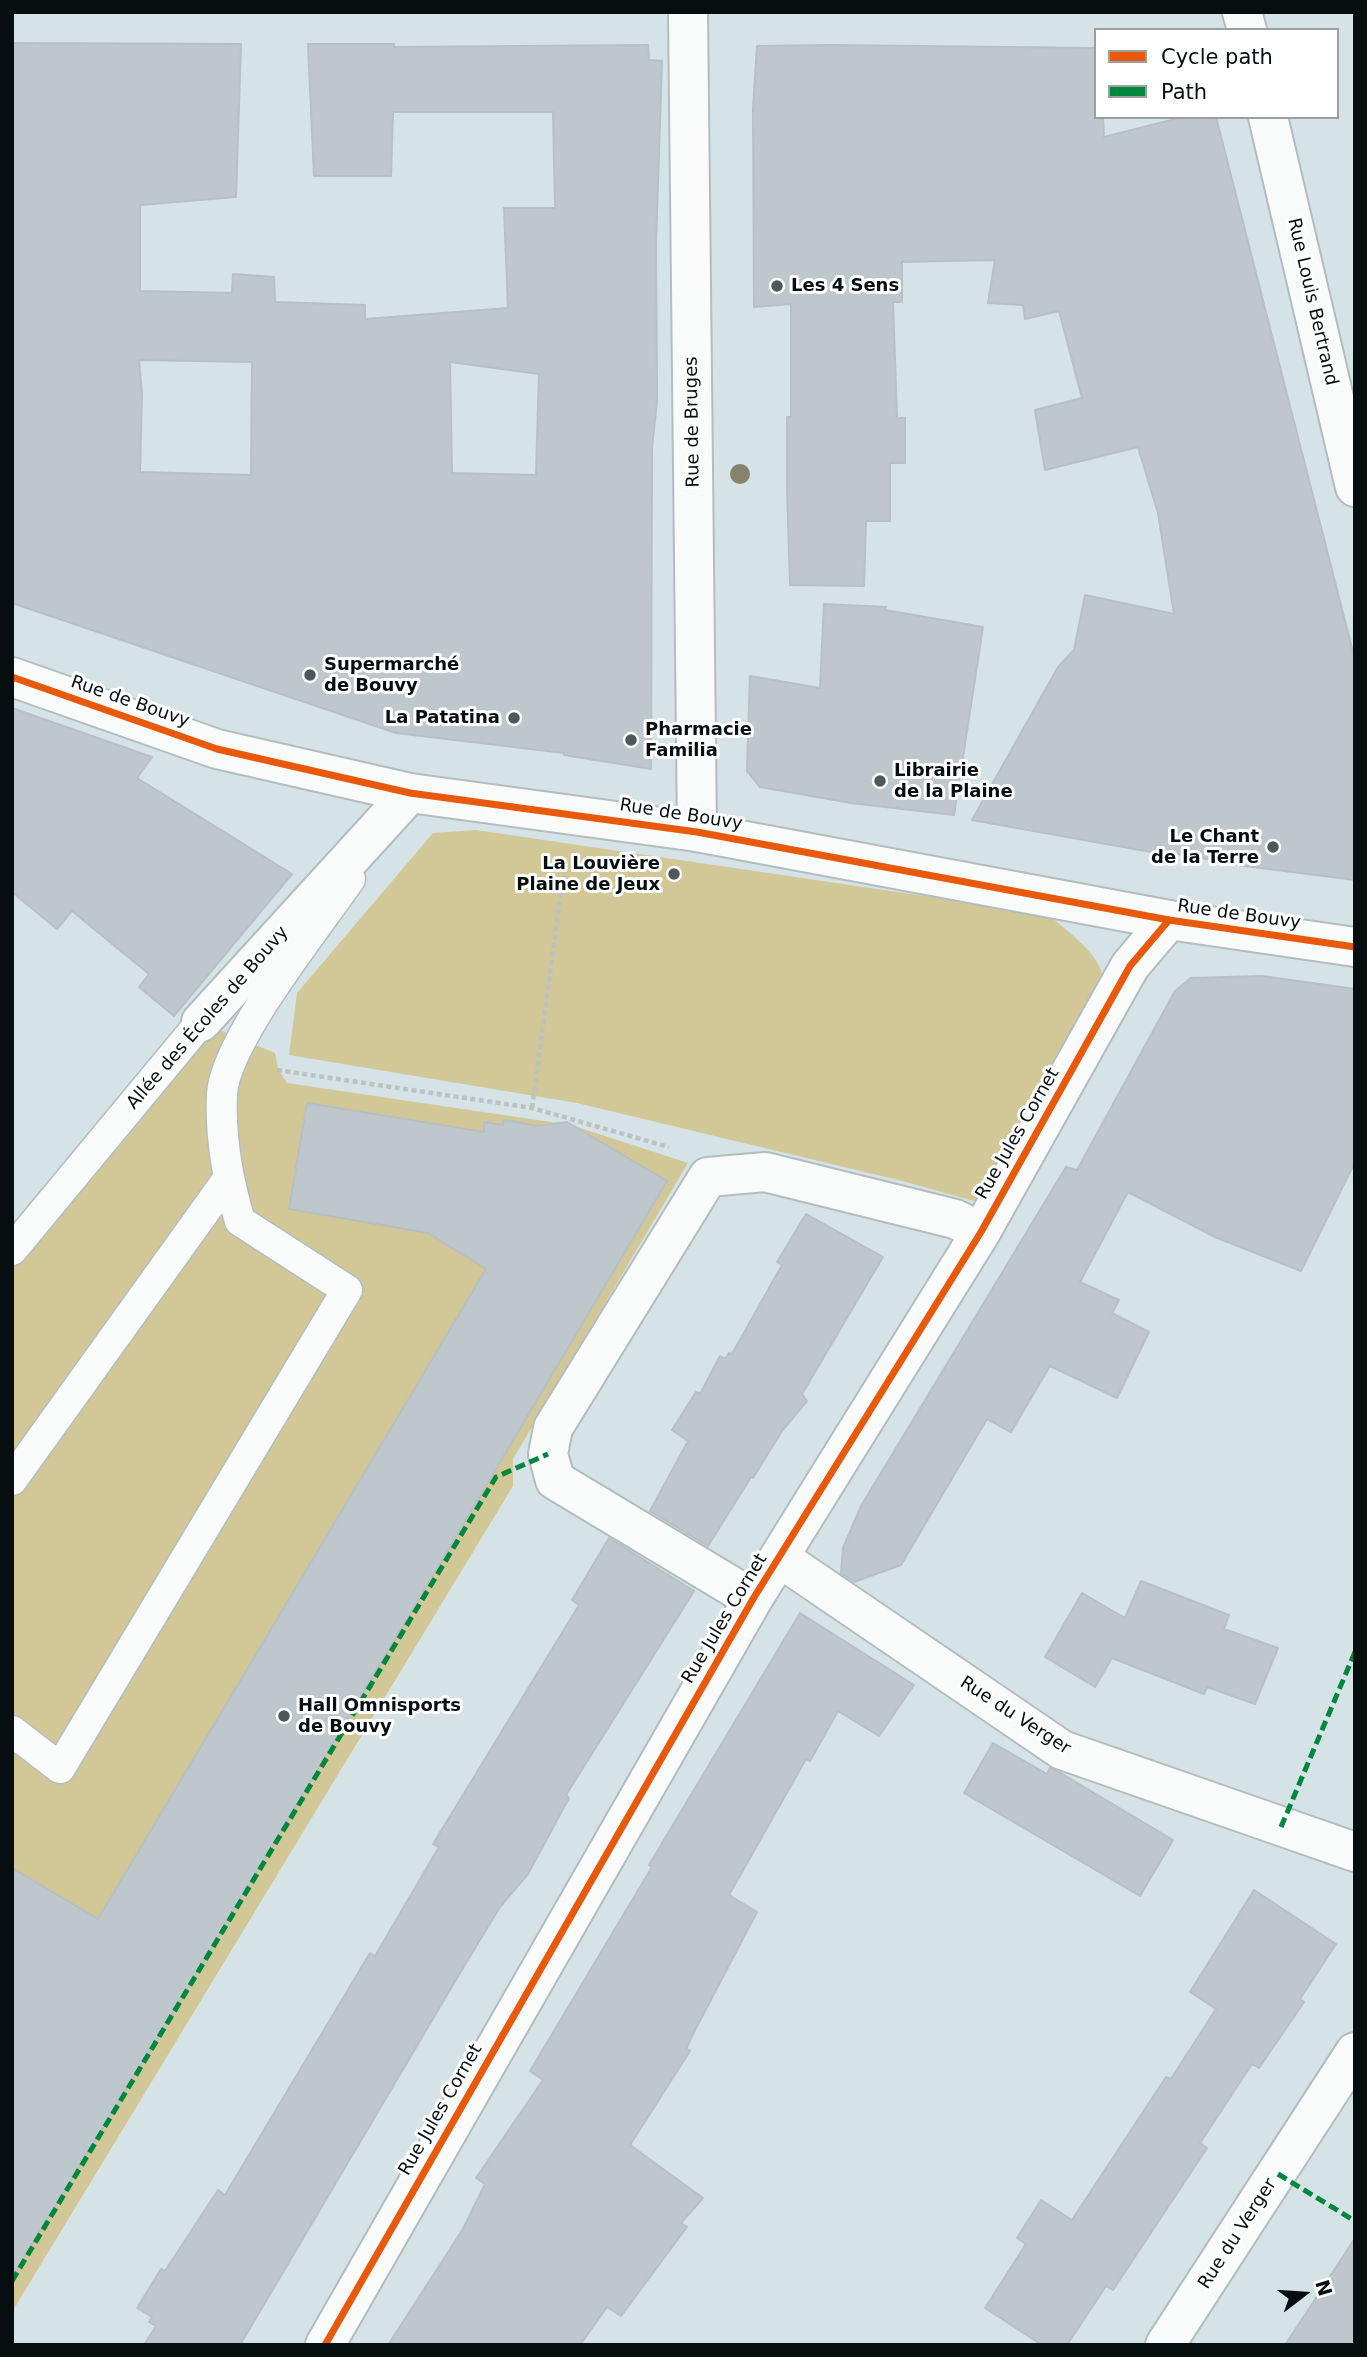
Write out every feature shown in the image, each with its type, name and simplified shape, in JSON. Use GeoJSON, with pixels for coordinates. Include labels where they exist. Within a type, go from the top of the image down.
{"type":"FeatureCollection","features":[{"type":"Feature","properties":{"kind":"street","name":"Rue de Bruges"},"geometry":{"type":"LineString","coordinates":[[688,12],[697,832]]}},
{"type":"Feature","properties":{"kind":"street","name":"Rue Louis Bertrand"},"geometry":{"type":"LineString","coordinates":[[1268,119],[1355,487]]}},
{"type":"Feature","properties":{"kind":"street","name":"Rue de Bouvy"},"geometry":{"type":"LineString","coordinates":[[12,677],[217,749],[410,793],[697,832],[1169,920],[1355,947]]}},
{"type":"Feature","properties":{"kind":"street","name":"Allée des Écoles de Bouvy"},"geometry":{"type":"LineString","coordinates":[[201,1022],[410,793]]}},
{"type":"Feature","properties":{"kind":"street","name":"Rue Jules Cornet"},"geometry":{"type":"LineString","coordinates":[[325,2345],[752,1600],[981,1232],[1130,966],[1169,920]]}},
{"type":"Feature","properties":{"kind":"street"},"geometry":{"type":"LineString","coordinates":[[708,1177],[765,1172],[955,1219],[981,1232]]}},
{"type":"Feature","properties":{"kind":"street","name":"Rue Jules Cornet"},"geometry":{"type":"LineString","coordinates":[[708,1177],[554,1427],[548,1454],[555,1480],[752,1600]]}},
{"type":"Feature","properties":{"kind":"street","name":"Rue du Verger"},"geometry":{"type":"LineString","coordinates":[[780,1558],[1062,1751],[1355,1853]]}},
{"type":"Feature","properties":{"kind":"street","name":"Rue du Verger"},"geometry":{"type":"LineString","coordinates":[[1165,2345],[1355,2052]]}},
{"type":"Feature","properties":{"kind":"lane"},"geometry":{"type":"LineString","coordinates":[[12,1731],[60,1768],[347,1290],[240,1221],[228,1179],[222,1092],[239,1039],[410,793]]}},
{"type":"Feature","properties":{"kind":"lane","name":"Allée des Écoles de Bouvy"},"geometry":{"type":"LineString","coordinates":[[12,1250],[201,1022]]}},
{"type":"Feature","properties":{"kind":"lane"},"geometry":{"type":"LineString","coordinates":[[12,1480],[228,1179]]}},
{"type":"Feature","properties":{"kind":"path"},"geometry":{"type":"LineString","coordinates":[[533,1108],[571,815]]}},
{"type":"Feature","properties":{"kind":"path"},"geometry":{"type":"LineString","coordinates":[[222,1092],[278,1069],[533,1108],[714,1160],[708,1177]]}},
{"type":"Feature","properties":{"kind":"shaded area"},"geometry":{"type":"Polygon","coordinates":[[[476,830],[1047,914],[1081,943],[1097,962],[1103,980],[1099,1002],[974,1201],[902,1181],[577,1103],[289,1055],[297,993],[433,833],[476,830]]]}},
{"type":"Feature","properties":{"kind":"shaded area"},"geometry":{"type":"Polygon","coordinates":[[[201,1022],[275,1053],[278,1069],[287,1083],[571,1125],[688,1163],[513,1459],[513,1486],[12,2312],[12,1250],[201,1022]]]}},
{"type":"Feature","properties":{"kind":"building"},"geometry":{"type":"Polygon","coordinates":[[[12,43],[241,44],[236,197],[140,205],[140,291],[232,293],[233,274],[274,277],[275,302],[365,305],[365,319],[508,308],[504,208],[555,208],[553,112],[393,112],[391,176],[314,176],[308,44],[394,44],[394,47],[648,45],[649,60],[662,61],[656,243],[657,401],[652,448],[651,769],[564,753],[396,733],[12,603],[12,43]],[[139,360],[142,395],[140,472],[251,475],[252,362],[139,360]],[[450,362],[452,473],[536,475],[539,374],[450,362]]]}},
{"type":"Feature","properties":{"kind":"building"},"geometry":{"type":"Polygon","coordinates":[[[757,46],[1094,48],[1094,119],[1103,119],[1104,137],[1175,119],[1217,119],[1355,660],[1355,880],[1245,866],[1162,851],[1162,854],[972,820],[1058,667],[1074,650],[1085,595],[1174,614],[1158,513],[1138,447],[1045,470],[1035,410],[1082,398],[1059,311],[1025,319],[1023,305],[988,303],[995,260],[902,262],[902,302],[893,302],[897,418],[905,418],[905,463],[890,463],[890,521],[866,521],[864,586],[790,585],[787,417],[791,417],[791,304],[754,307],[753,109],[757,46]]]}},
{"type":"Feature","properties":{"kind":"building"},"geometry":{"type":"Polygon","coordinates":[[[824,604],[886,607],[885,610],[983,627],[954,815],[851,803],[760,787],[747,771],[750,676],[820,688],[824,604]]]}},
{"type":"Feature","properties":{"kind":"building"},"geometry":{"type":"Polygon","coordinates":[[[12,708],[152,757],[137,778],[292,874],[174,1016],[139,987],[149,974],[72,911],[57,929],[12,892],[12,708]]]}},
{"type":"Feature","properties":{"kind":"building"},"geometry":{"type":"Polygon","coordinates":[[[1262,976],[1355,989],[1355,1162],[1301,1271],[1215,1237],[1128,1192],[1080,1282],[1119,1300],[1112,1313],[1149,1332],[1117,1398],[1050,1366],[1011,1432],[987,1419],[901,1565],[854,1582],[841,1573],[843,1548],[861,1506],[1066,1167],[1077,1170],[1175,991],[1191,978],[1262,976]]]}},
{"type":"Feature","properties":{"kind":"building","name":"Hall Omnisports de Bouvy"},"geometry":{"type":"Polygon","coordinates":[[[307,1103],[484,1132],[484,1122],[503,1125],[504,1120],[538,1126],[567,1122],[667,1181],[182,1998],[12,2277],[12,1868],[98,1919],[486,1269],[428,1233],[289,1209],[307,1103]]]}},
{"type":"Feature","properties":{"kind":"building"},"geometry":{"type":"Polygon","coordinates":[[[806,1214],[883,1257],[802,1394],[807,1401],[782,1431],[708,1546],[650,1511],[688,1441],[672,1430],[696,1392],[700,1394],[720,1356],[725,1359],[729,1353],[732,1354],[782,1265],[777,1262],[806,1214]]]}},
{"type":"Feature","properties":{"kind":"building"},"geometry":{"type":"Polygon","coordinates":[[[609,1538],[694,1591],[566,1795],[569,1798],[528,1874],[500,1907],[240,2345],[144,2345],[156,2326],[149,2322],[152,2317],[137,2308],[161,2269],[165,2271],[218,2190],[225,2195],[370,1953],[375,1956],[439,1847],[433,1844],[579,1605],[572,1600],[609,1538]]]}},
{"type":"Feature","properties":{"kind":"building"},"geometry":{"type":"Polygon","coordinates":[[[1141,1581],[1229,1615],[1224,1629],[1278,1648],[1255,1704],[1207,1687],[1204,1694],[1112,1658],[1095,1687],[1045,1657],[1082,1593],[1125,1618],[1141,1581]]]}},
{"type":"Feature","properties":{"kind":"building"},"geometry":{"type":"Polygon","coordinates":[[[800,1613],[914,1685],[879,1736],[838,1711],[810,1761],[806,1759],[729,1895],[757,1912],[694,2032],[686,2049],[690,2051],[630,2145],[703,2198],[681,2223],[687,2227],[621,2316],[607,2307],[580,2345],[388,2345],[463,2229],[485,2184],[476,2178],[543,2080],[530,2071],[652,1867],[649,1865],[800,1613]]]}},
{"type":"Feature","properties":{"kind":"building"},"geometry":{"type":"Polygon","coordinates":[[[993,1743],[1047,1774],[1050,1768],[1059,1772],[1173,1840],[1140,1896],[964,1793],[993,1743]]]}},
{"type":"Feature","properties":{"kind":"building"},"geometry":{"type":"Polygon","coordinates":[[[1254,1890],[1336,1944],[1300,1999],[1304,2002],[1259,2068],[1252,2064],[1200,2143],[1207,2148],[1113,2290],[1106,2286],[1067,2345],[1042,2345],[985,2308],[1026,2244],[1017,2238],[1041,2200],[1072,2220],[1166,2077],[1171,2079],[1216,2009],[1190,1992],[1254,1890]]]}},
{"type":"Feature","properties":{"kind":"building"},"geometry":{"type":"Polygon","coordinates":[[[1355,2238],[1355,2345],[1285,2345],[1318,2295],[1355,2238]]]}},
{"type":"Feature","properties":{"kind":"marked path"},"geometry":{"type":"LineString","coordinates":[[12,2281],[496,1477],[548,1454]]}},
{"type":"Feature","properties":{"kind":"marked path"},"geometry":{"type":"LineString","coordinates":[[1281,1827],[1355,1652]]}},
{"type":"Feature","properties":{"kind":"marked path"},"geometry":{"type":"LineString","coordinates":[[1278,2174],[1355,2221]]}},
{"type":"Feature","properties":{"kind":"cycle path"},"geometry":{"type":"LineString","coordinates":[[12,677],[217,749],[410,793],[697,832],[1169,920],[1355,947]]}},
{"type":"Feature","properties":{"kind":"cycle path"},"geometry":{"type":"LineString","coordinates":[[325,2345],[753,1599],[981,1232],[1130,966],[1169,920]]}},
{"type":"Feature","properties":{"kind":"place","name":"Les 4 Sens"},"geometry":{"type":"Point","coordinates":[777,286]}},
{"type":"Feature","properties":{"kind":"place","name":"Supermarché de Bouvy"},"geometry":{"type":"Point","coordinates":[310,675]}},
{"type":"Feature","properties":{"kind":"place","name":"La Patatina"},"geometry":{"type":"Point","coordinates":[514,718]}},
{"type":"Feature","properties":{"kind":"place","name":"Pharmacie Familia"},"geometry":{"type":"Point","coordinates":[631,740]}},
{"type":"Feature","properties":{"kind":"place","name":"Librairie de la Plaine"},"geometry":{"type":"Point","coordinates":[880,781]}},
{"type":"Feature","properties":{"kind":"place","name":"Le Chant de la Terre"},"geometry":{"type":"Point","coordinates":[1273,847]}},
{"type":"Feature","properties":{"kind":"place","name":"La Louvière Plaine de Jeux"},"geometry":{"type":"Point","coordinates":[674,874]}},
{"type":"Feature","properties":{"kind":"place","name":"Hall Omnisports de Bouvy"},"geometry":{"type":"Point","coordinates":[284,1716]}}]}
